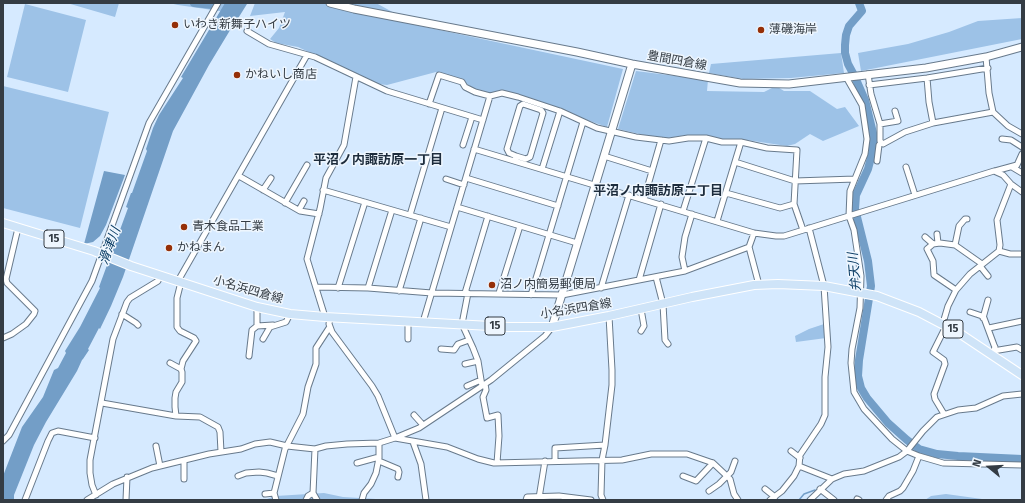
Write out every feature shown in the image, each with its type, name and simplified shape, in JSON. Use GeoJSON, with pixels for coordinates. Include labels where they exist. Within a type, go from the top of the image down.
{"type":"FeatureCollection","features":[{"type":"Feature","properties":{"kind":"main road","name":"豊間四倉線"},"geometry":{"type":"LineString","coordinates":[[330,3],[632,64],[740,83],[789,84],[926,68],[986,57],[1022,47]]}},
{"type":"Feature","properties":{"kind":"main road"},"geometry":{"type":"LineString","coordinates":[[552,326],[632,64]]}},
{"type":"Feature","properties":{"kind":"main road","name":"小名浜四倉線"},"geometry":{"type":"LineString","coordinates":[[3,223],[104,255],[257,307],[290,314],[327,317],[509,327],[552,326],[609,316],[737,288],[759,285],[786,284],[824,286],[873,296],[919,312],[945,325],[993,353],[1022,375]]}},
{"type":"Feature","properties":{"kind":"street"},"geometry":{"type":"LineString","coordinates":[[3,441],[9,435],[78,308],[104,255],[148,123],[218,3]]}},
{"type":"Feature","properties":{"kind":"street"},"geometry":{"type":"LineString","coordinates":[[247,30],[269,44],[307,54],[387,91],[483,120]]}},
{"type":"Feature","properties":{"kind":"street"},"geometry":{"type":"LineString","coordinates":[[176,416],[176,392],[182,382],[181,369],[184,360],[196,341],[194,338],[180,331],[177,327],[177,298],[180,282],[307,54]]}},
{"type":"Feature","properties":{"kind":"street"},"geometry":{"type":"LineString","coordinates":[[986,57],[988,68],[988,94],[993,112],[1008,126],[1022,134]]}},
{"type":"Feature","properties":{"kind":"street"},"geometry":{"type":"LineString","coordinates":[[869,85],[927,78],[988,68]]}},
{"type":"Feature","properties":{"kind":"street"},"geometry":{"type":"LineString","coordinates":[[429,104],[439,74],[462,82],[465,87],[475,92],[490,96],[502,93],[518,97],[560,111],[597,128],[612,130],[636,137],[669,141],[688,138],[706,138],[722,142],[741,142],[767,148],[797,150],[794,204],[803,230]]}},
{"type":"Feature","properties":{"kind":"street"},"geometry":{"type":"LineString","coordinates":[[865,74],[880,124],[881,143],[879,145],[877,161]]}},
{"type":"Feature","properties":{"kind":"street"},"geometry":{"type":"LineString","coordinates":[[848,76],[862,106],[867,139],[865,154],[850,191],[849,216],[854,230],[858,250],[862,293],[851,362],[854,392],[858,401],[892,439],[907,451],[919,456],[943,463],[1022,465]]}},
{"type":"Feature","properties":{"kind":"street"},"geometry":{"type":"LineString","coordinates":[[356,77],[344,145],[326,178],[319,214],[307,259],[327,317],[329,328],[378,396],[395,438]]}},
{"type":"Feature","properties":{"kind":"street"},"geometry":{"type":"LineString","coordinates":[[927,78],[933,123]]}},
{"type":"Feature","properties":{"kind":"street"},"geometry":{"type":"LineString","coordinates":[[423,322],[490,96]]}},
{"type":"Feature","properties":{"kind":"street"},"geometry":{"type":"LineString","coordinates":[[474,149],[515,158],[526,159],[530,157],[543,113],[541,110],[523,104],[520,106],[507,149],[515,158],[542,169],[717,222],[767,235],[784,236],[1012,167],[1017,165],[1022,154]]}},
{"type":"Feature","properties":{"kind":"street"},"geometry":{"type":"LineString","coordinates":[[410,215],[442,108]]}},
{"type":"Feature","properties":{"kind":"street"},"geometry":{"type":"LineString","coordinates":[[542,169],[560,111]]}},
{"type":"Feature","properties":{"kind":"street"},"geometry":{"type":"LineString","coordinates":[[880,124],[898,121],[895,111]]}},
{"type":"Feature","properties":{"kind":"street"},"geometry":{"type":"LineString","coordinates":[[881,143],[883,144],[905,132],[933,123],[993,112]]}},
{"type":"Feature","properties":{"kind":"street"},"geometry":{"type":"LineString","coordinates":[[463,145],[472,117]]}},
{"type":"Feature","properties":{"kind":"street"},"geometry":{"type":"LineString","coordinates":[[531,295],[583,122]]}},
{"type":"Feature","properties":{"kind":"street"},"geometry":{"type":"LineString","coordinates":[[683,211],[706,138]]}},
{"type":"Feature","properties":{"kind":"street"},"geometry":{"type":"LineString","coordinates":[[1002,138],[1011,140],[1022,147]]}},
{"type":"Feature","properties":{"kind":"street"},"geometry":{"type":"LineString","coordinates":[[644,199],[661,140]]}},
{"type":"Feature","properties":{"kind":"street"},"geometry":{"type":"LineString","coordinates":[[717,222],[741,142]]}},
{"type":"Feature","properties":{"kind":"street"},"geometry":{"type":"LineString","coordinates":[[604,156],[652,170]]}},
{"type":"Feature","properties":{"kind":"street"},"geometry":{"type":"LineString","coordinates":[[735,162],[795,181],[855,179]]}},
{"type":"Feature","properties":{"kind":"street"},"geometry":{"type":"LineString","coordinates":[[285,203],[307,165]]}},
{"type":"Feature","properties":{"kind":"street"},"geometry":{"type":"LineString","coordinates":[[1012,167],[1022,173]]}},
{"type":"Feature","properties":{"kind":"street"},"geometry":{"type":"LineString","coordinates":[[905,169],[914,196]]}},
{"type":"Feature","properties":{"kind":"street"},"geometry":{"type":"LineString","coordinates":[[994,172],[1003,175],[1011,184],[1022,192]]}},
{"type":"Feature","properties":{"kind":"street"},"geometry":{"type":"LineString","coordinates":[[239,176],[299,210],[319,214]]}},
{"type":"Feature","properties":{"kind":"street"},"geometry":{"type":"LineString","coordinates":[[263,190],[271,178]]}},
{"type":"Feature","properties":{"kind":"street"},"geometry":{"type":"LineString","coordinates":[[466,178],[558,206]]}},
{"type":"Feature","properties":{"kind":"street"},"geometry":{"type":"LineString","coordinates":[[446,179],[464,185]]}},
{"type":"Feature","properties":{"kind":"street"},"geometry":{"type":"LineString","coordinates":[[944,414],[934,394],[945,364],[944,360],[934,352],[944,330],[948,306],[956,290],[970,274],[999,251],[1000,245],[997,220],[1011,184]]}},
{"type":"Feature","properties":{"kind":"street"},"geometry":{"type":"LineString","coordinates":[[323,190],[422,218],[451,228]]}},
{"type":"Feature","properties":{"kind":"street"},"geometry":{"type":"LineString","coordinates":[[726,193],[780,208],[794,204]]}},
{"type":"Feature","properties":{"kind":"street"},"geometry":{"type":"LineString","coordinates":[[601,288],[629,195]]}},
{"type":"Feature","properties":{"kind":"street"},"geometry":{"type":"LineString","coordinates":[[299,210],[304,201]]}},
{"type":"Feature","properties":{"kind":"street"},"geometry":{"type":"LineString","coordinates":[[338,288],[365,202]]}},
{"type":"Feature","properties":{"kind":"street"},"geometry":{"type":"LineString","coordinates":[[639,280],[661,204]]}},
{"type":"Feature","properties":{"kind":"street"},"geometry":{"type":"LineString","coordinates":[[457,207],[577,243]]}},
{"type":"Feature","properties":{"kind":"street"},"geometry":{"type":"LineString","coordinates":[[368,288],[392,210]]}},
{"type":"Feature","properties":{"kind":"street"},"geometry":{"type":"LineString","coordinates":[[685,271],[682,257],[684,237],[692,214]]}},
{"type":"Feature","properties":{"kind":"street"},"geometry":{"type":"LineString","coordinates":[[488,216],[466,293],[462,324],[478,361],[482,383],[486,390],[483,397],[487,418],[498,415],[499,436],[497,462]]}},
{"type":"Feature","properties":{"kind":"street"},"geometry":{"type":"LineString","coordinates":[[400,291],[422,218]]}},
{"type":"Feature","properties":{"kind":"street"},"geometry":{"type":"LineString","coordinates":[[955,245],[959,226],[965,219],[968,219]]}},
{"type":"Feature","properties":{"kind":"street"},"geometry":{"type":"LineString","coordinates":[[499,293],[520,226]]}},
{"type":"Feature","properties":{"kind":"street"},"geometry":{"type":"LineString","coordinates":[[3,336],[12,334],[26,324],[35,311],[6,283],[5,271],[18,228]]}},
{"type":"Feature","properties":{"kind":"street"},"geometry":{"type":"LineString","coordinates":[[764,489],[773,498],[782,491],[794,476],[800,455],[821,424],[825,415],[825,377],[828,347],[824,286],[809,228]]}},
{"type":"Feature","properties":{"kind":"street"},"geometry":{"type":"LineString","coordinates":[[754,232],[749,248],[759,285]]}},
{"type":"Feature","properties":{"kind":"street"},"geometry":{"type":"LineString","coordinates":[[936,244],[937,234]]}},
{"type":"Feature","properties":{"kind":"street"},"geometry":{"type":"LineString","coordinates":[[925,237],[936,244],[955,245],[981,265],[988,276]]}},
{"type":"Feature","properties":{"kind":"street"},"geometry":{"type":"LineString","coordinates":[[936,244],[927,249],[933,261],[934,275],[956,290]]}},
{"type":"Feature","properties":{"kind":"street"},"geometry":{"type":"LineString","coordinates":[[316,288],[368,288],[400,291],[562,295],[685,271],[749,248]]}},
{"type":"Feature","properties":{"kind":"street"},"geometry":{"type":"LineString","coordinates":[[999,251],[1010,254],[1022,254]]}},
{"type":"Feature","properties":{"kind":"street"},"geometry":{"type":"LineString","coordinates":[[96,495],[90,473],[90,460],[113,339],[127,302],[130,298],[158,281],[160,275]]}},
{"type":"Feature","properties":{"kind":"street"},"geometry":{"type":"LineString","coordinates":[[656,277],[663,304],[665,337],[668,344]]}},
{"type":"Feature","properties":{"kind":"street"},"geometry":{"type":"LineString","coordinates":[[983,318],[988,300]]}},
{"type":"Feature","properties":{"kind":"street"},"geometry":{"type":"LineString","coordinates":[[257,307],[257,326]]}},
{"type":"Feature","properties":{"kind":"street"},"geometry":{"type":"LineString","coordinates":[[641,309],[644,326],[641,331]]}},
{"type":"Feature","properties":{"kind":"street"},"geometry":{"type":"LineString","coordinates":[[970,312],[982,316],[989,328],[995,347],[993,353]]}},
{"type":"Feature","properties":{"kind":"street"},"geometry":{"type":"LineString","coordinates":[[122,314],[136,322],[138,325]]}},
{"type":"Feature","properties":{"kind":"street"},"geometry":{"type":"LineString","coordinates":[[249,356],[252,330],[257,326],[286,322],[290,314]]}},
{"type":"Feature","properties":{"kind":"street"},"geometry":{"type":"LineString","coordinates":[[603,500],[601,495],[602,460],[605,446],[612,378],[609,316]]}},
{"type":"Feature","properties":{"kind":"street"},"geometry":{"type":"LineString","coordinates":[[989,328],[1022,321]]}},
{"type":"Feature","properties":{"kind":"street"},"geometry":{"type":"LineString","coordinates":[[408,322],[408,339]]}},
{"type":"Feature","properties":{"kind":"street"},"geometry":{"type":"LineString","coordinates":[[263,339],[266,332],[273,325]]}},
{"type":"Feature","properties":{"kind":"street"},"geometry":{"type":"LineString","coordinates":[[87,500],[127,477],[160,466],[241,449],[254,444],[270,442],[287,446],[315,449],[326,446],[347,444],[380,443],[395,438],[424,425],[545,336],[552,326]]}},
{"type":"Feature","properties":{"kind":"street"},"geometry":{"type":"LineString","coordinates":[[276,500],[274,493],[285,450],[303,414],[308,386],[316,364],[316,348],[329,328]]}},
{"type":"Feature","properties":{"kind":"street"},"geometry":{"type":"LineString","coordinates":[[441,349],[454,350],[458,344],[469,340]]}},
{"type":"Feature","properties":{"kind":"street"},"geometry":{"type":"LineString","coordinates":[[993,353],[1017,347],[1022,350]]}},
{"type":"Feature","properties":{"kind":"street"},"geometry":{"type":"LineString","coordinates":[[465,364],[478,361]]}},
{"type":"Feature","properties":{"kind":"street"},"geometry":{"type":"LineString","coordinates":[[170,363],[181,369]]}},
{"type":"Feature","properties":{"kind":"street"},"geometry":{"type":"LineString","coordinates":[[467,386],[482,383]]}},
{"type":"Feature","properties":{"kind":"street"},"geometry":{"type":"LineString","coordinates":[[810,500],[832,479],[844,474],[864,471],[899,457],[907,451],[922,431],[937,417],[944,414],[976,408],[1003,396],[1022,394]]}},
{"type":"Feature","properties":{"kind":"street"},"geometry":{"type":"LineString","coordinates":[[102,403],[176,416],[200,417],[218,427],[222,452]]}},
{"type":"Feature","properties":{"kind":"street"},"geometry":{"type":"LineString","coordinates":[[414,415],[424,425]]}},
{"type":"Feature","properties":{"kind":"street"},"geometry":{"type":"LineString","coordinates":[[25,500],[52,433],[58,431],[95,438]]}},
{"type":"Feature","properties":{"kind":"street"},"geometry":{"type":"LineString","coordinates":[[395,438],[447,447],[478,459],[497,462],[622,460],[651,454],[687,454],[712,463],[726,475],[730,479],[734,494],[738,500]]}},
{"type":"Feature","properties":{"kind":"street"},"geometry":{"type":"LineString","coordinates":[[413,442],[421,464],[426,500]]}},
{"type":"Feature","properties":{"kind":"street"},"geometry":{"type":"LineString","coordinates":[[362,500],[366,490],[374,480],[379,459],[380,443]]}},
{"type":"Feature","properties":{"kind":"street"},"geometry":{"type":"LineString","coordinates":[[156,446],[160,466]]}},
{"type":"Feature","properties":{"kind":"street"},"geometry":{"type":"LineString","coordinates":[[555,461],[555,448],[605,446]]}},
{"type":"Feature","properties":{"kind":"street"},"geometry":{"type":"LineString","coordinates":[[315,449],[313,493],[317,500]]}},
{"type":"Feature","properties":{"kind":"street"},"geometry":{"type":"LineString","coordinates":[[791,451],[800,458]]}},
{"type":"Feature","properties":{"kind":"street"},"geometry":{"type":"LineString","coordinates":[[886,500],[889,496],[903,488],[914,471],[919,456]]}},
{"type":"Feature","properties":{"kind":"street"},"geometry":{"type":"LineString","coordinates":[[357,463],[379,459],[398,469],[398,477]]}},
{"type":"Feature","properties":{"kind":"street"},"geometry":{"type":"LineString","coordinates":[[184,460],[184,479]]}},
{"type":"Feature","properties":{"kind":"street"},"geometry":{"type":"LineString","coordinates":[[539,498],[545,461]]}},
{"type":"Feature","properties":{"kind":"street"},"geometry":{"type":"LineString","coordinates":[[709,491],[719,484],[726,475],[731,472],[735,461]]}},
{"type":"Feature","properties":{"kind":"street"},"geometry":{"type":"LineString","coordinates":[[683,476],[696,481],[712,463]]}},
{"type":"Feature","properties":{"kind":"street"},"geometry":{"type":"LineString","coordinates":[[798,466],[832,479]]}},
{"type":"Feature","properties":{"kind":"street"},"geometry":{"type":"LineString","coordinates":[[238,476],[246,473],[267,472],[278,476]]}},
{"type":"Feature","properties":{"kind":"street"},"geometry":{"type":"LineString","coordinates":[[126,500],[127,477]]}},
{"type":"Feature","properties":{"kind":"street"},"geometry":{"type":"LineString","coordinates":[[820,489],[834,500]]}},
{"type":"Feature","properties":{"kind":"street"},"geometry":{"type":"LineString","coordinates":[[265,494],[274,493]]}},
{"type":"Feature","properties":{"kind":"street"},"geometry":{"type":"LineString","coordinates":[[306,500],[308,496],[313,493]]}},
{"type":"Feature","properties":{"kind":"street"},"geometry":{"type":"LineString","coordinates":[[526,500],[526,497],[539,498],[559,496],[591,500]]}},
{"type":"Feature","properties":{"kind":"shaded area"},"geometry":{"type":"Polygon","coordinates":[[[67,3],[119,3],[115,17],[67,3]]]}},
{"type":"Feature","properties":{"kind":"shaded area"},"geometry":{"type":"Polygon","coordinates":[[[169,3],[230,3],[226,12],[169,3]]]}},
{"type":"Feature","properties":{"kind":"shaded area"},"geometry":{"type":"Polygon","coordinates":[[[225,3],[249,3],[237,20],[237,23],[235,22],[209,65],[173,131],[123,277],[111,306],[88,349],[89,350],[34,445],[14,495],[14,500],[3,500],[3,476],[22,427],[43,397],[54,370],[58,368],[66,353],[65,351],[80,327],[100,288],[99,287],[128,208],[126,207],[147,151],[146,149],[153,128],[159,115],[183,78],[181,77],[225,3]]]}},
{"type":"Feature","properties":{"kind":"shaded area"},"geometry":{"type":"Polygon","coordinates":[[[255,3],[376,3],[416,25],[623,69],[607,127],[501,90],[490,93],[474,89],[462,80],[436,72],[387,85],[378,84],[298,47],[276,43],[270,39],[279,28],[285,12],[250,16],[255,3]]]}},
{"type":"Feature","properties":{"kind":"shaded area"},"geometry":{"type":"Polygon","coordinates":[[[25,4],[86,20],[68,92],[7,77],[25,4]]]}},
{"type":"Feature","properties":{"kind":"shaded area"},"geometry":{"type":"Polygon","coordinates":[[[1022,18],[1022,39],[861,71],[858,53],[908,44],[949,32],[978,21],[1022,18]]]}},
{"type":"Feature","properties":{"kind":"shaded area"},"geometry":{"type":"Polygon","coordinates":[[[841,53],[844,73],[791,78],[743,79],[709,73],[711,64],[841,53]]]}},
{"type":"Feature","properties":{"kind":"shaded area"},"geometry":{"type":"Polygon","coordinates":[[[636,71],[708,80],[707,91],[764,92],[776,86],[784,91],[810,91],[837,109],[845,107],[859,126],[823,141],[810,134],[795,144],[787,146],[740,139],[723,139],[707,135],[687,135],[661,139],[618,129],[636,71]]]}},
{"type":"Feature","properties":{"kind":"shaded area"},"geometry":{"type":"Polygon","coordinates":[[[3,86],[109,112],[80,228],[3,208],[3,86]]]}},
{"type":"Feature","properties":{"kind":"shaded area"},"geometry":{"type":"Polygon","coordinates":[[[104,171],[125,175],[106,225],[100,236],[93,242],[84,244],[104,171]]]}},
{"type":"Feature","properties":{"kind":"shaded area"},"geometry":{"type":"Polygon","coordinates":[[[824,324],[826,338],[796,342],[795,336],[824,324]]]}},
{"type":"Feature","properties":{"kind":"shaded area"},"geometry":{"type":"Polygon","coordinates":[[[324,493],[343,497],[392,500],[264,500],[276,496],[324,493]]]}},
{"type":"Feature","properties":{"kind":"shaded area"},"geometry":{"type":"Polygon","coordinates":[[[946,494],[985,500],[925,500],[931,496],[946,494]]]}},
{"type":"Feature","properties":{"kind":"waterway"},"geometry":{"type":"LineString","coordinates":[[194,3],[212,5]]}},
{"type":"Feature","properties":{"kind":"waterway","name":"弁天川"},"geometry":{"type":"LineString","coordinates":[[859,3],[862,11],[849,26],[846,35],[845,53],[848,64],[865,100],[873,133],[873,150],[868,169],[856,195],[855,209],[868,261],[871,286],[859,360],[858,376],[861,388],[867,398],[888,423],[919,449],[937,454],[1022,459]]}},
{"type":"Feature","properties":{"kind":"waterway"},"geometry":{"type":"LineString","coordinates":[[799,500],[804,494],[815,490]]}},
{"type":"Feature","properties":{"kind":"place","name":"いわき新舞子ハイツ"},"geometry":{"type":"Point","coordinates":[175,25]}},
{"type":"Feature","properties":{"kind":"place","name":"薄磯海岸"},"geometry":{"type":"Point","coordinates":[761,30]}},
{"type":"Feature","properties":{"kind":"place","name":"かねいし商店"},"geometry":{"type":"Point","coordinates":[237,75]}},
{"type":"Feature","properties":{"kind":"place","name":"青木食品工業"},"geometry":{"type":"Point","coordinates":[184,227]}},
{"type":"Feature","properties":{"kind":"place","name":"かねまん"},"geometry":{"type":"Point","coordinates":[169,248]}},
{"type":"Feature","properties":{"kind":"place","name":"沼ノ内簡易郵便局"},"geometry":{"type":"Point","coordinates":[492,285]}},
{"type":"Feature","properties":{"kind":"district","name":"平沼ノ内諏訪原一丁目"},"geometry":{"type":"Point","coordinates":[378,160]}},
{"type":"Feature","properties":{"kind":"district","name":"平沼ノ内諏訪原二丁目"},"geometry":{"type":"Point","coordinates":[658,191]}},
{"type":"Feature","properties":{"kind":"water label","name":"滑津川"},"geometry":{"type":"Point","coordinates":[110,246]}}]}
